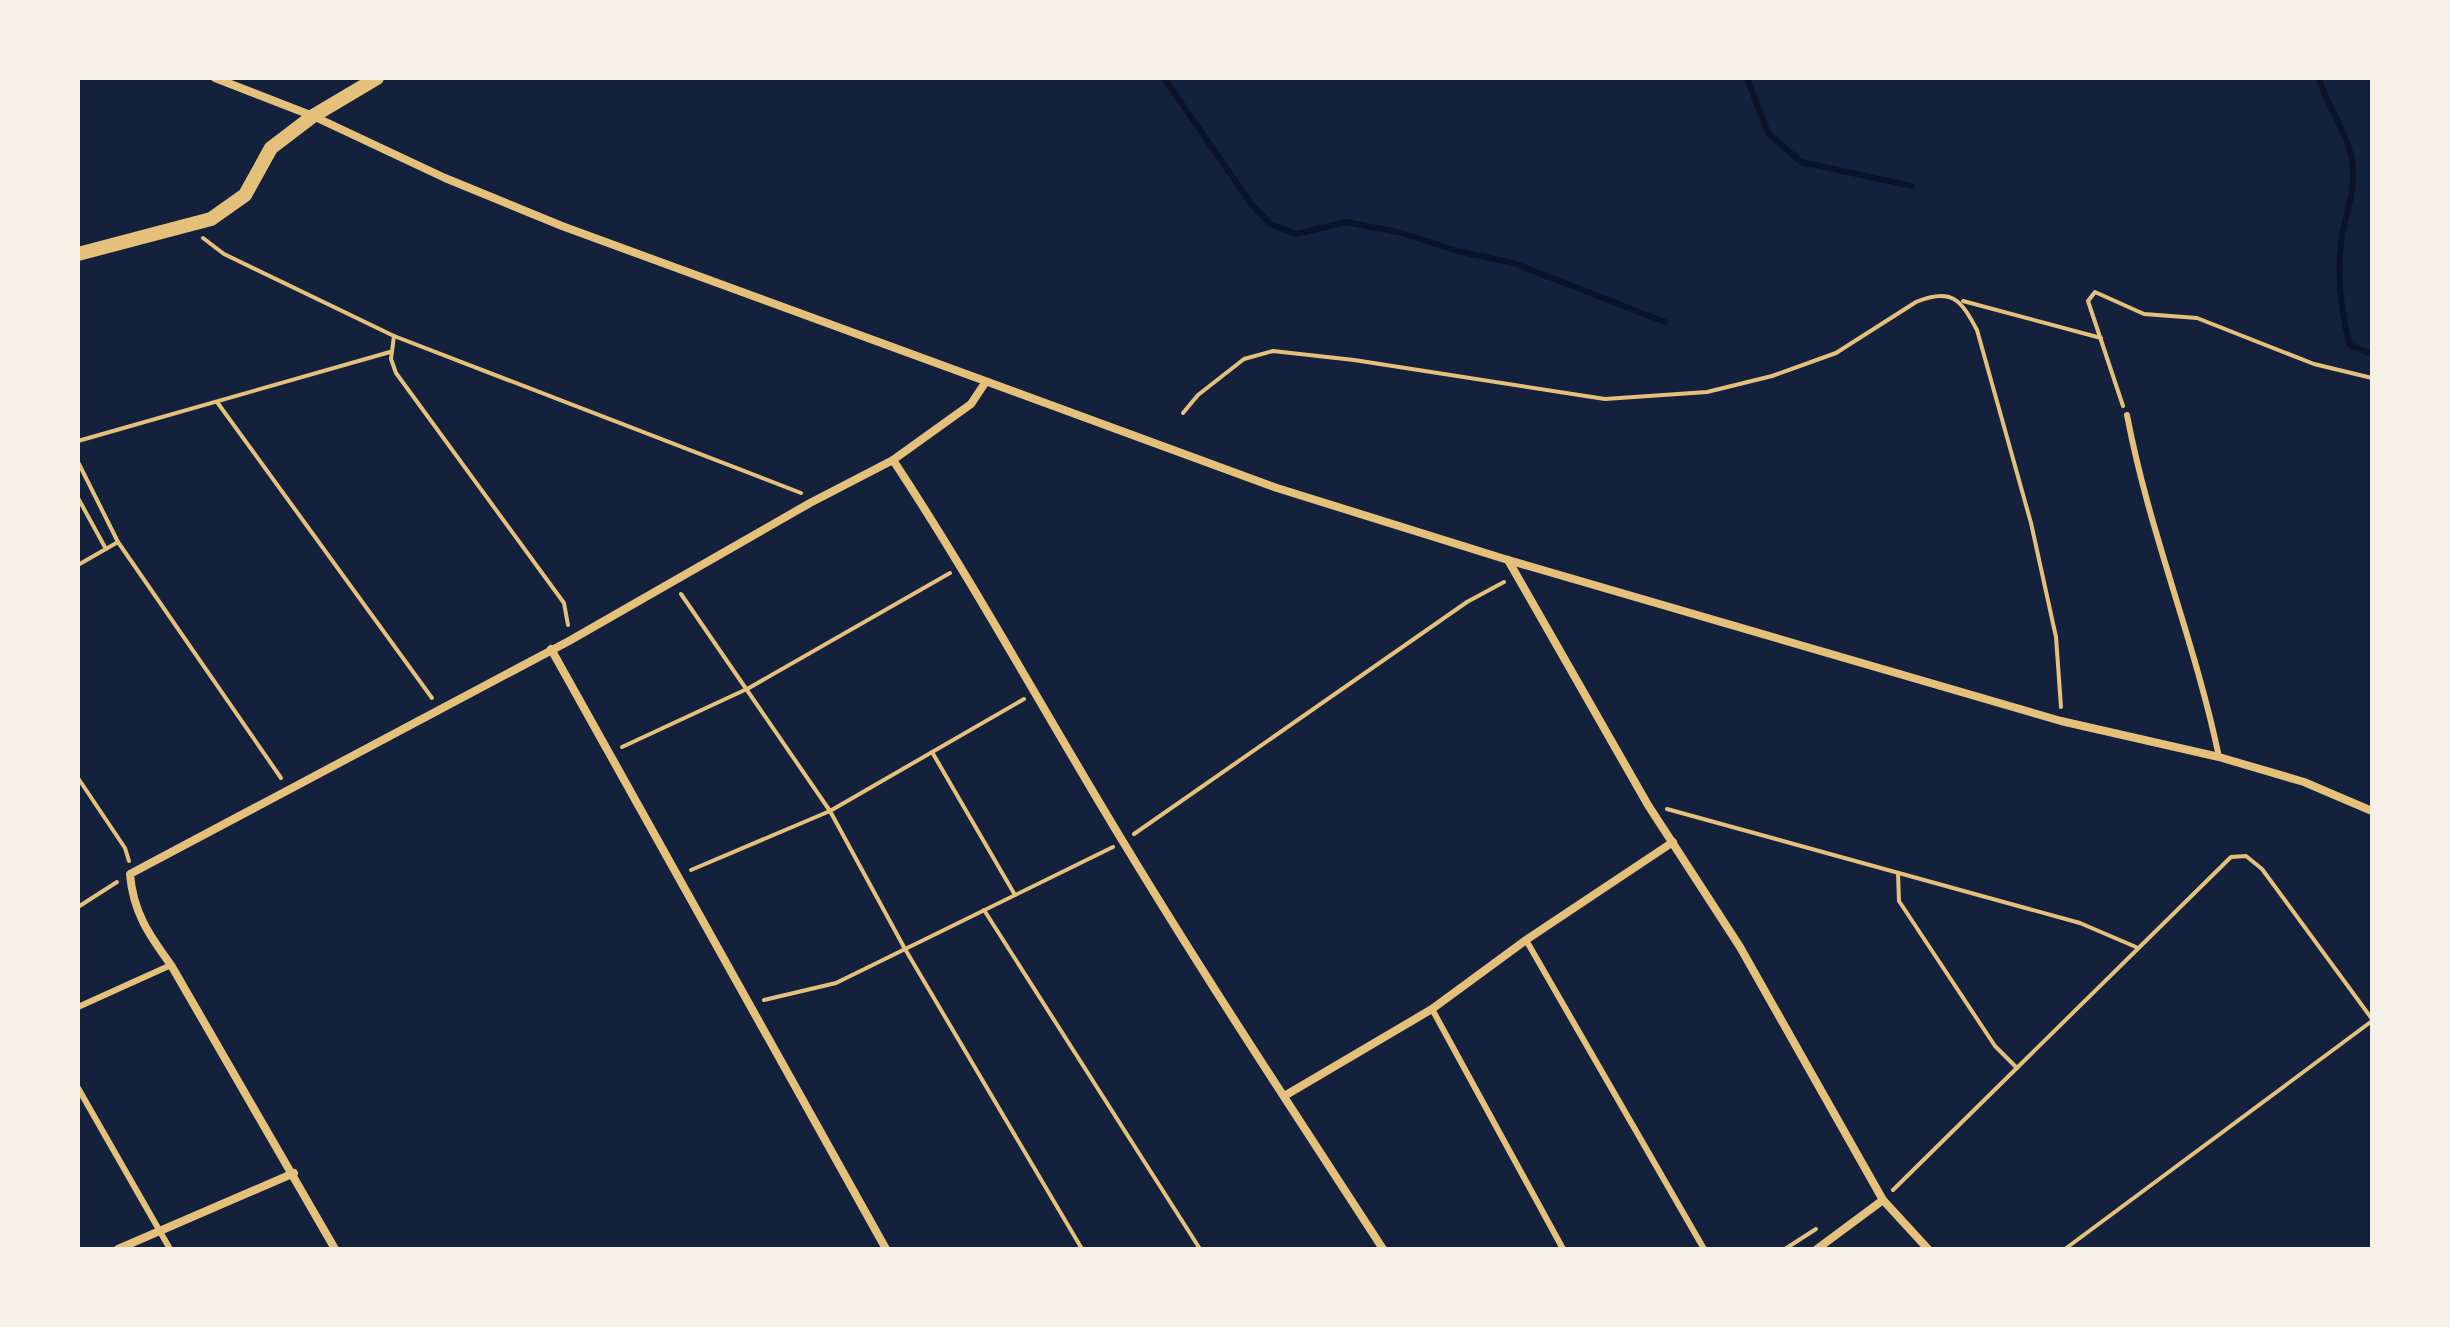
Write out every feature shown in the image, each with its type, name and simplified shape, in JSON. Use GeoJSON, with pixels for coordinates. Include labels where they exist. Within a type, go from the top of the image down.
{"type":"FeatureCollection","features":[{"type":"Feature","properties":{"kind":"street"},"geometry":{"type":"LineString","coordinates":[[215,78],[313,116],[432,172],[562,226],[1277,488],[1508,560],[2061,721],[2219,757],[2304,782],[2372,811]]}},
{"type":"Feature","properties":{"kind":"street"},"geometry":{"type":"LineString","coordinates":[[78,254],[211,219],[245,195],[271,148],[313,116],[377,78]]}},
{"type":"Feature","properties":{"kind":"street"},"geometry":{"type":"LineString","coordinates":[[335,1249],[294,1173],[171,965],[140,921],[132,898],[130,874],[569,641],[810,503],[893,460],[971,404],[985,383]]}},
{"type":"Feature","properties":{"kind":"street"},"geometry":{"type":"LineString","coordinates":[[893,460],[962,565],[1123,842],[1231,1019],[1286,1095],[1383,1249]]}},
{"type":"Feature","properties":{"kind":"street"},"geometry":{"type":"LineString","coordinates":[[1508,560],[1648,805],[1740,947],[1883,1200],[1928,1249]]}},
{"type":"Feature","properties":{"kind":"street"},"geometry":{"type":"LineString","coordinates":[[551,649],[886,1249]]}},
{"type":"Feature","properties":{"kind":"street"},"geometry":{"type":"LineString","coordinates":[[1286,1095],[1432,1009],[1526,940],[1673,842]]}},
{"type":"Feature","properties":{"kind":"street"},"geometry":{"type":"LineString","coordinates":[[118,1249],[294,1173]]}},
{"type":"Feature","properties":{"kind":"street"},"geometry":{"type":"LineString","coordinates":[[1817,1249],[1883,1200]]}},
{"type":"Feature","properties":{"kind":"lane"},"geometry":{"type":"LineString","coordinates":[[2127,415],[2139,483],[2196,657],[2219,757]]}},
{"type":"Feature","properties":{"kind":"lane"},"geometry":{"type":"LineString","coordinates":[[1526,940],[1704,1249]]}},
{"type":"Feature","properties":{"kind":"lane"},"geometry":{"type":"LineString","coordinates":[[78,1007],[171,965]]}},
{"type":"Feature","properties":{"kind":"lane"},"geometry":{"type":"LineString","coordinates":[[1432,1009],[1563,1249]]}},
{"type":"Feature","properties":{"kind":"lane"},"geometry":{"type":"LineString","coordinates":[[78,1088],[170,1249]]}},
{"type":"Feature","properties":{"kind":"path"},"geometry":{"type":"LineString","coordinates":[[192,224],[201,237],[224,254],[394,336],[795,488],[810,503]]}},
{"type":"Feature","properties":{"kind":"path"},"geometry":{"type":"LineString","coordinates":[[2127,415],[2088,301],[2095,292],[2144,314],[2197,318],[2314,364],[2372,378]]}},
{"type":"Feature","properties":{"kind":"path"},"geometry":{"type":"LineString","coordinates":[[1183,413],[1198,395],[1244,359],[1273,351],[1354,360],[1605,399],[1707,392],[1772,376],[1836,353],[1930,296],[1957,299],[2101,338]]}},
{"type":"Feature","properties":{"kind":"path"},"geometry":{"type":"LineString","coordinates":[[1957,299],[1977,330],[2031,523],[2056,637],[2062,679],[2061,721]]}},
{"type":"Feature","properties":{"kind":"path"},"geometry":{"type":"LineString","coordinates":[[394,336],[390,352],[396,373],[564,603],[569,641]]}},
{"type":"Feature","properties":{"kind":"path"},"geometry":{"type":"LineString","coordinates":[[78,441],[390,352]]}},
{"type":"Feature","properties":{"kind":"path"},"geometry":{"type":"LineString","coordinates":[[217,402],[439,708]]}},
{"type":"Feature","properties":{"kind":"path"},"geometry":{"type":"LineString","coordinates":[[78,462],[118,542],[289,790]]}},
{"type":"Feature","properties":{"kind":"path"},"geometry":{"type":"LineString","coordinates":[[78,498],[106,549]]}},
{"type":"Feature","properties":{"kind":"path"},"geometry":{"type":"LineString","coordinates":[[78,565],[118,542]]}},
{"type":"Feature","properties":{"kind":"path"},"geometry":{"type":"LineString","coordinates":[[609,753],[749,688],[962,565]]}},
{"type":"Feature","properties":{"kind":"path"},"geometry":{"type":"LineString","coordinates":[[749,1004],[836,983],[1123,842],[1467,602],[1516,575]]}},
{"type":"Feature","properties":{"kind":"path"},"geometry":{"type":"LineString","coordinates":[[673,582],[749,688],[830,811],[905,949],[1082,1249]]}},
{"type":"Feature","properties":{"kind":"path"},"geometry":{"type":"LineString","coordinates":[[678,876],[830,811],[1036,693]]}},
{"type":"Feature","properties":{"kind":"path"},"geometry":{"type":"LineString","coordinates":[[932,752],[1015,895]]}},
{"type":"Feature","properties":{"kind":"path"},"geometry":{"type":"LineString","coordinates":[[78,778],[125,848],[130,874],[78,907]]}},
{"type":"Feature","properties":{"kind":"path"},"geometry":{"type":"LineString","coordinates":[[1648,805],[2080,923],[2136,947]]}},
{"type":"Feature","properties":{"kind":"path"},"geometry":{"type":"LineString","coordinates":[[1883,1200],[2220,864],[2231,857],[2246,856],[2262,869],[2372,1020],[2065,1249]]}},
{"type":"Feature","properties":{"kind":"path"},"geometry":{"type":"LineString","coordinates":[[1898,873],[1899,901],[1995,1046],[2017,1068]]}},
{"type":"Feature","properties":{"kind":"path"},"geometry":{"type":"LineString","coordinates":[[984,910],[1200,1249]]}},
{"type":"Feature","properties":{"kind":"path"},"geometry":{"type":"LineString","coordinates":[[1785,1249],[1823,1225]]}},
{"type":"Feature","properties":{"kind":"waterway"},"geometry":{"type":"LineString","coordinates":[[1164,78],[1252,205],[1270,224],[1296,234],[1346,222],[1402,233],[1457,251],[1513,263],[1665,322]]}},
{"type":"Feature","properties":{"kind":"waterway"},"geometry":{"type":"LineString","coordinates":[[1747,78],[1768,133],[1801,162],[1912,186]]}},
{"type":"Feature","properties":{"kind":"waterway"},"geometry":{"type":"LineString","coordinates":[[2319,78],[2344,134],[2353,169],[2340,259],[2344,317],[2350,345],[2372,354]]}}]}
